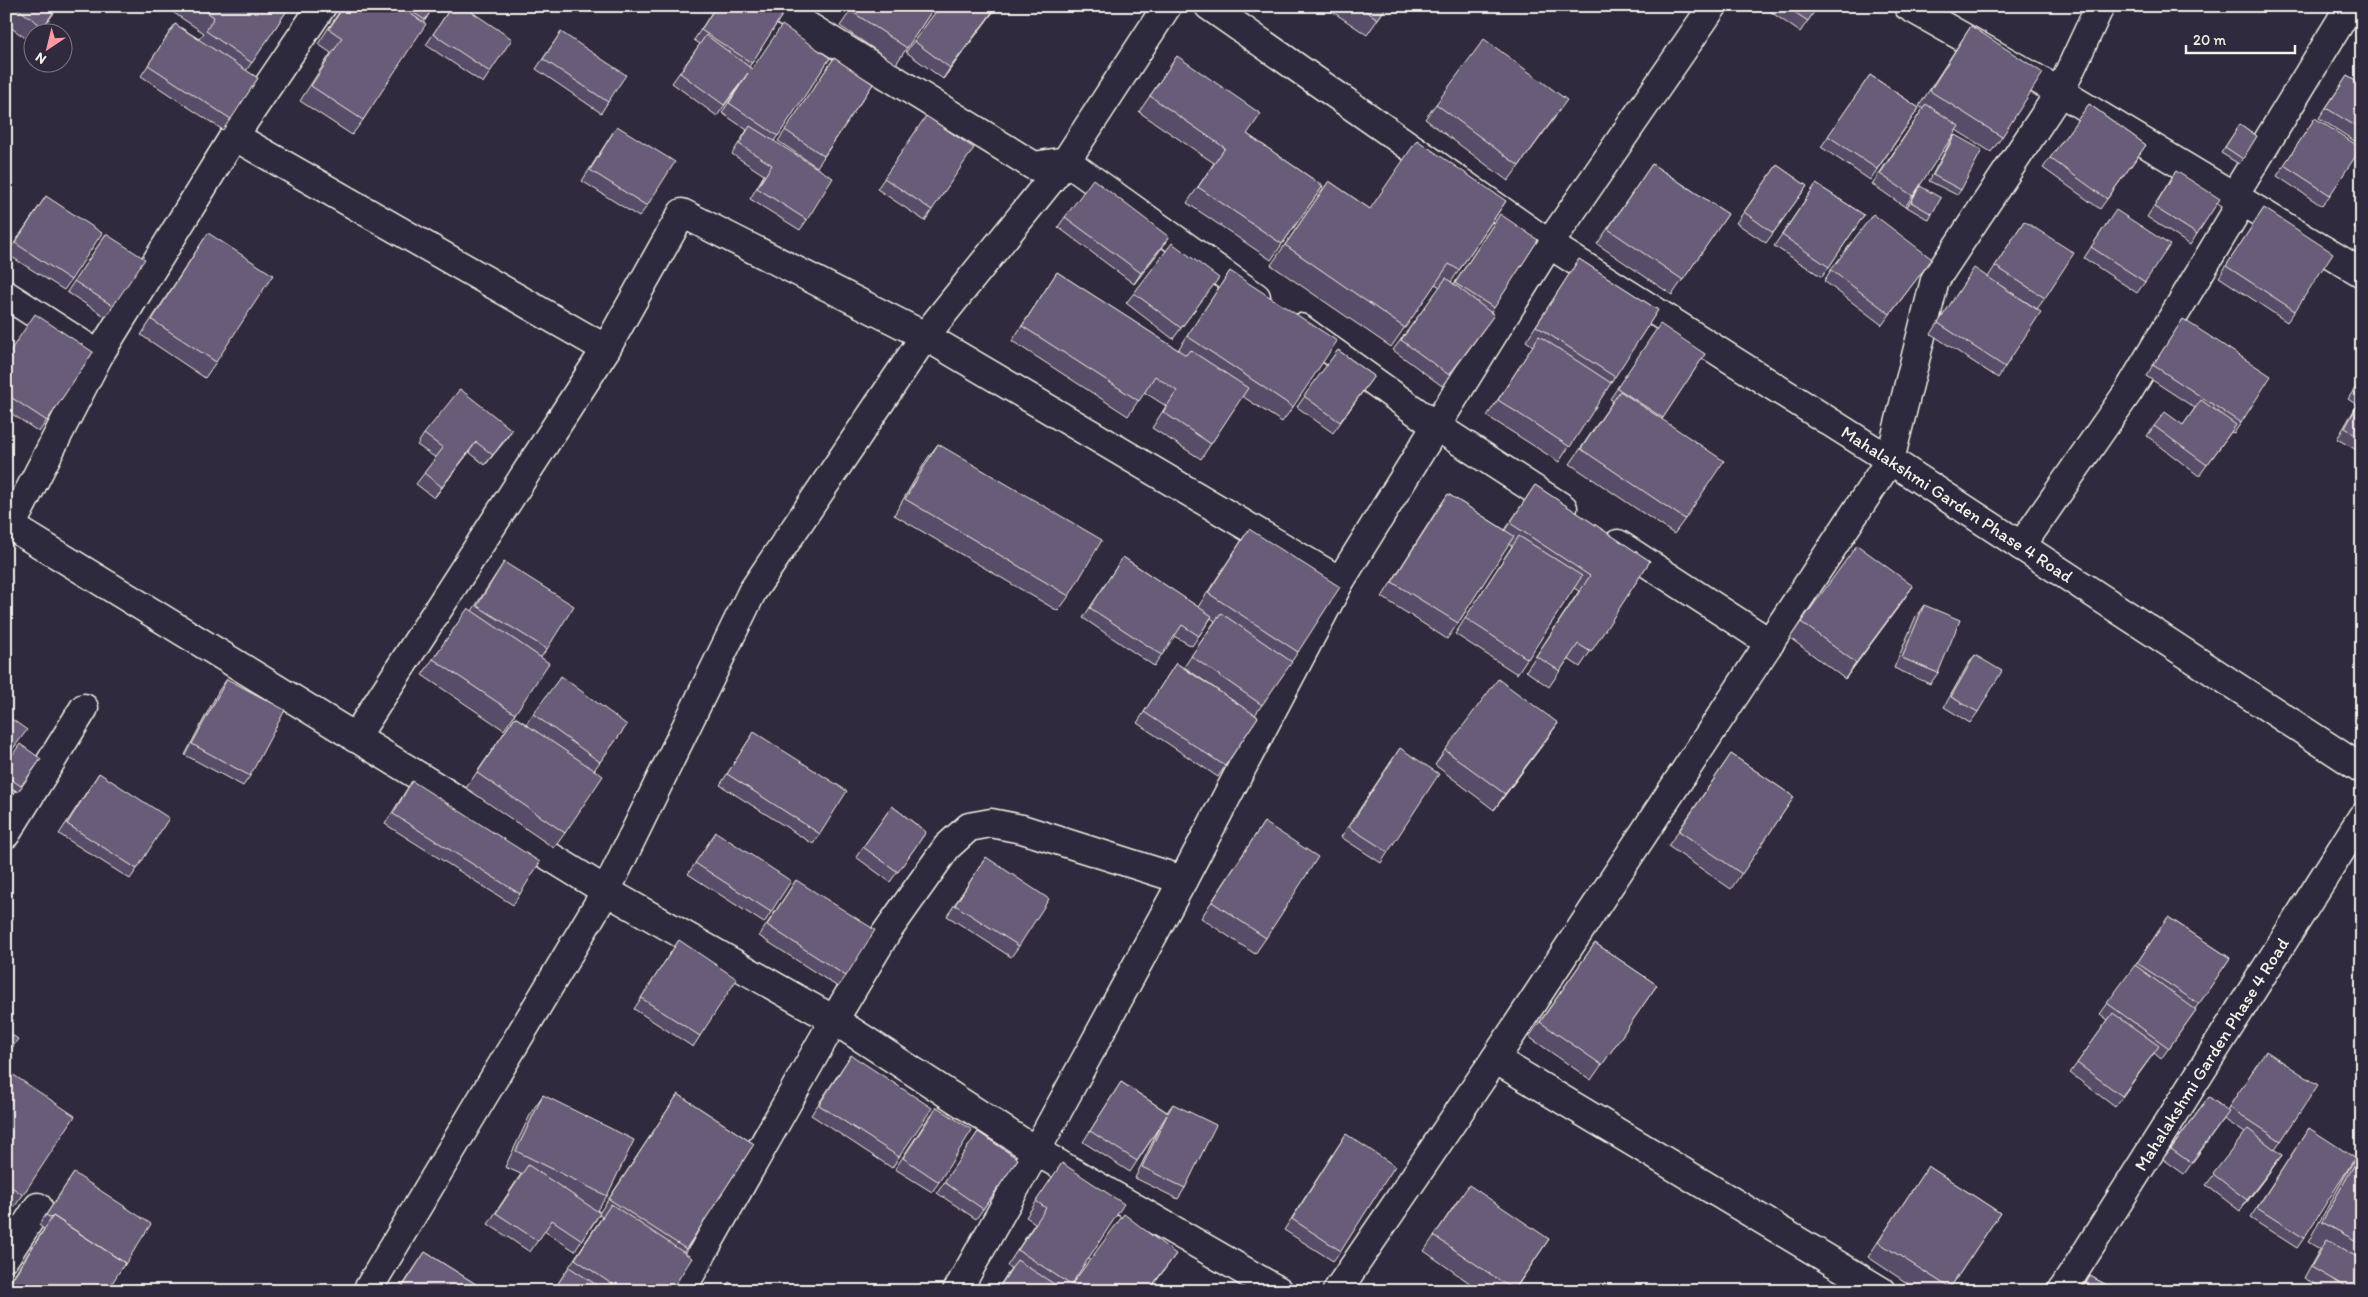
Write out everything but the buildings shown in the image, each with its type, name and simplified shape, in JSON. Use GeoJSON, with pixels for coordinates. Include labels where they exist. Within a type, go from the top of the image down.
{"type":"FeatureCollection","features":[{"type":"Feature","properties":{"kind":"street"},"geometry":{"type":"LineString","coordinates":[[322,6],[234,136],[99,355],[9,525],[606,891],[834,1020],[1036,1151],[1279,1291]]}},
{"type":"Feature","properties":{"kind":"street"},"geometry":{"type":"LineString","coordinates":[[775,6],[1034,166],[1066,161],[1436,426],[1770,643]]}},
{"type":"Feature","properties":{"kind":"street"},"geometry":{"type":"LineString","coordinates":[[367,1291],[606,891],[752,592],[925,336],[1066,161],[1167,6]]}},
{"type":"Feature","properties":{"kind":"street","name":"Mahalakshmi Garden Phase 4 Road"},"geometry":{"type":"LineString","coordinates":[[1209,6],[1549,244],[1890,460],[2362,769]]}},
{"type":"Feature","properties":{"kind":"street"},"geometry":{"type":"LineString","coordinates":[[957,1291],[1036,1151],[1183,880],[1340,582],[1549,244],[1713,6]]}},
{"type":"Feature","properties":{"kind":"street"},"geometry":{"type":"LineString","coordinates":[[1908,6],[2060,92],[2362,273]]}},
{"type":"Feature","properties":{"kind":"street"},"geometry":{"type":"LineString","coordinates":[[1338,1291],[1495,1059],[1890,460],[1935,280],[2060,92],[2100,6]]}},
{"type":"Feature","properties":{"kind":"street"},"geometry":{"type":"LineString","coordinates":[[2021,546],[2128,392],[2350,6]]}},
{"type":"Feature","properties":{"kind":"street"},"geometry":{"type":"LineString","coordinates":[[234,136],[606,349]]}},
{"type":"Feature","properties":{"kind":"street"},"geometry":{"type":"LineString","coordinates":[[355,738],[606,349],[682,213],[925,336],[1340,582]]}},
{"type":"Feature","properties":{"kind":"street"},"geometry":{"type":"LineString","coordinates":[[6,295],[99,355]]}},
{"type":"Feature","properties":{"kind":"street"},"geometry":{"type":"LineString","coordinates":[[6,834],[84,708]]}},
{"type":"Feature","properties":{"kind":"street","name":"Mahalakshmi Garden Phase 4 Road"},"geometry":{"type":"LineString","coordinates":[[2062,1291],[2362,818]]}},
{"type":"Feature","properties":{"kind":"street"},"geometry":{"type":"LineString","coordinates":[[681,1291],[834,1020],[886,933],[947,847],[969,827],[991,823],[1022,829],[1183,880]]}},
{"type":"Feature","properties":{"kind":"street"},"geometry":{"type":"LineString","coordinates":[[1495,1059],[1881,1291]]}},
{"type":"Feature","properties":{"kind":"street"},"geometry":{"type":"LineString","coordinates":[[6,1256],[38,1207]]}}]}
